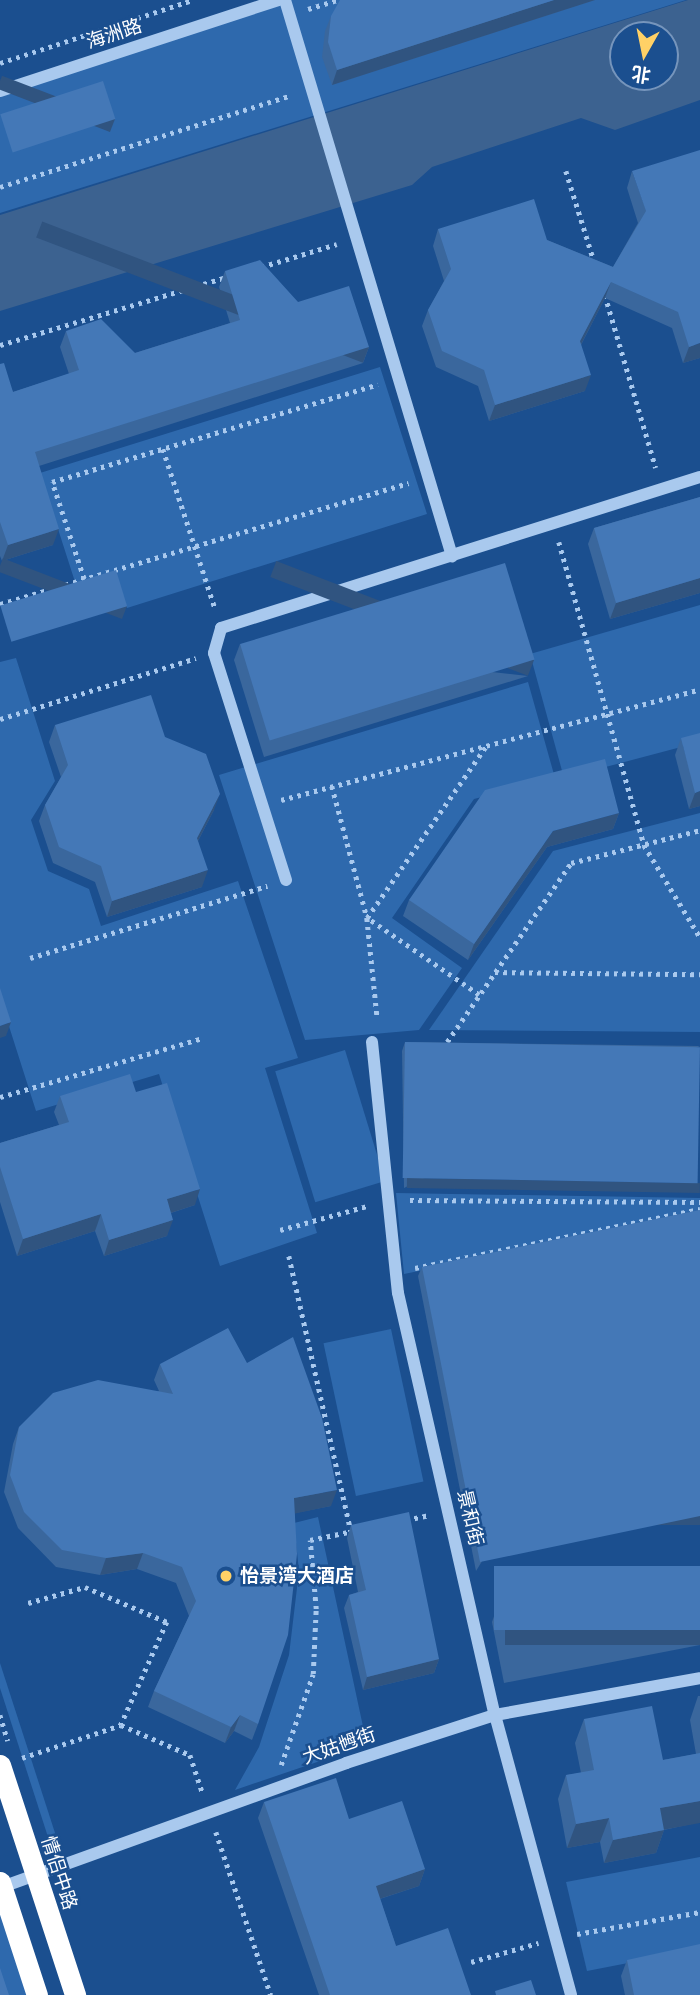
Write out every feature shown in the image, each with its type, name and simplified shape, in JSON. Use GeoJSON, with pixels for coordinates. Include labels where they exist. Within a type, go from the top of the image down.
{"type":"FeatureCollection","features":[{"type":"Feature","properties":{"kind":"highway","name":"情侣中路"},"geometry":{"type":"LineString","coordinates":[[0,1765],[75,1995]]}},
{"type":"Feature","properties":{"kind":"highway"},"geometry":{"type":"LineString","coordinates":[[1,1885],[37,1995]]}},
{"type":"Feature","properties":{"kind":"street","name":"海洲路"},"geometry":{"type":"LineString","coordinates":[[0,91],[242,6],[279,0]]}},
{"type":"Feature","properties":{"kind":"street"},"geometry":{"type":"LineString","coordinates":[[285,0],[452,556]]}},
{"type":"Feature","properties":{"kind":"street"},"geometry":{"type":"LineString","coordinates":[[286,880],[214,653],[221,628],[700,477]]}},
{"type":"Feature","properties":{"kind":"street","name":"景和街"},"geometry":{"type":"LineString","coordinates":[[372,1042],[398,1293],[495,1715],[571,1995]]}},
{"type":"Feature","properties":{"kind":"street","name":"大姑乸街"},"geometry":{"type":"LineString","coordinates":[[1,1885],[36,1876],[209,1812],[495,1715],[700,1678]]}},
{"type":"Feature","properties":{"kind":"path"},"geometry":{"type":"LineString","coordinates":[[0,63],[193,0]]}},
{"type":"Feature","properties":{"kind":"path"},"geometry":{"type":"LineString","coordinates":[[0,187],[312,89]]}},
{"type":"Feature","properties":{"kind":"path"},"geometry":{"type":"LineString","coordinates":[[566,171],[598,273]]}},
{"type":"Feature","properties":{"kind":"path"},"geometry":{"type":"LineString","coordinates":[[252,270],[358,238]]}},
{"type":"Feature","properties":{"kind":"path"},"geometry":{"type":"LineString","coordinates":[[0,345],[238,274]]}},
{"type":"Feature","properties":{"kind":"path"},"geometry":{"type":"LineString","coordinates":[[601,286],[662,489]]}},
{"type":"Feature","properties":{"kind":"path"},"geometry":{"type":"LineString","coordinates":[[84,579],[52,482],[399,378]]}},
{"type":"Feature","properties":{"kind":"path"},"geometry":{"type":"LineString","coordinates":[[163,449],[221,628]]}},
{"type":"Feature","properties":{"kind":"path"},"geometry":{"type":"LineString","coordinates":[[0,604],[429,477]]}},
{"type":"Feature","properties":{"kind":"path"},"geometry":{"type":"LineString","coordinates":[[554,523],[644,845],[700,937]]}},
{"type":"Feature","properties":{"kind":"path"},"geometry":{"type":"LineString","coordinates":[[0,719],[214,653]]}},
{"type":"Feature","properties":{"kind":"path"},"geometry":{"type":"LineString","coordinates":[[261,805],[700,690]]}},
{"type":"Feature","properties":{"kind":"path"},"geometry":{"type":"LineString","coordinates":[[367,918],[486,746]]}},
{"type":"Feature","properties":{"kind":"path"},"geometry":{"type":"LineString","coordinates":[[332,786],[367,918],[377,1014]]}},
{"type":"Feature","properties":{"kind":"path"},"geometry":{"type":"LineString","coordinates":[[447,1042],[571,863],[700,830]]}},
{"type":"Feature","properties":{"kind":"path"},"geometry":{"type":"LineString","coordinates":[[30,958],[286,880]]}},
{"type":"Feature","properties":{"kind":"path"},"geometry":{"type":"LineString","coordinates":[[367,918],[479,995]]}},
{"type":"Feature","properties":{"kind":"path"},"geometry":{"type":"LineString","coordinates":[[495,972],[700,974]]}},
{"type":"Feature","properties":{"kind":"path"},"geometry":{"type":"LineString","coordinates":[[0,1097],[200,1039]]}},
{"type":"Feature","properties":{"kind":"path"},"geometry":{"type":"LineString","coordinates":[[281,1230],[388,1200],[700,1202]]}},
{"type":"Feature","properties":{"kind":"path"},"geometry":{"type":"LineString","coordinates":[[398,1293],[410,1269],[700,1209]]}},
{"type":"Feature","properties":{"kind":"path"},"geometry":{"type":"LineString","coordinates":[[289,1256],[351,1531]]}},
{"type":"Feature","properties":{"kind":"path"},"geometry":{"type":"LineString","coordinates":[[400,1521],[448,1511]]}},
{"type":"Feature","properties":{"kind":"path"},"geometry":{"type":"LineString","coordinates":[[269,1791],[313,1674],[316,1609],[310,1541],[363,1529]]}},
{"type":"Feature","properties":{"kind":"path"},"geometry":{"type":"LineString","coordinates":[[28,1603],[85,1587],[167,1622],[121,1725]]}},
{"type":"Feature","properties":{"kind":"path"},"geometry":{"type":"LineString","coordinates":[[0,1765],[121,1725],[190,1755],[271,1995]]}},
{"type":"Feature","properties":{"kind":"path"},"geometry":{"type":"LineString","coordinates":[[471,1962],[556,1938],[700,1912]]}},
{"type":"Feature","properties":{"kind":"shaded area"},"geometry":{"type":"Polygon","coordinates":[[[281,0],[686,0],[618,21],[609,21],[609,24],[0,213],[0,91],[281,0]]]}},
{"type":"Feature","properties":{"kind":"shaded area"},"geometry":{"type":"Polygon","coordinates":[[[688,0],[700,0],[700,100],[615,130],[581,118],[432,167],[412,185],[0,311],[0,215],[609,25],[609,91],[679,91],[679,21],[621,21],[688,0]]]}},
{"type":"Feature","properties":{"kind":"shaded area"},"geometry":{"type":"Polygon","coordinates":[[[380,367],[427,514],[127,608],[116,573],[76,585],[40,473],[380,367]]]}},
{"type":"Feature","properties":{"kind":"shaded area"},"geometry":{"type":"Polygon","coordinates":[[[700,605],[700,742],[564,778],[530,654],[700,605]]]}},
{"type":"Feature","properties":{"kind":"shaded area"},"geometry":{"type":"Polygon","coordinates":[[[16,658],[55,781],[31,820],[48,871],[89,889],[101,926],[238,881],[298,1058],[265,1068],[317,1233],[220,1266],[159,1074],[36,1111],[0,998],[0,662],[16,658]]]}},
{"type":"Feature","properties":{"kind":"shaded area"},"geometry":{"type":"Polygon","coordinates":[[[528,682],[555,778],[474,799],[392,918],[462,968],[419,1030],[305,1040],[219,775],[528,682]]]}},
{"type":"Feature","properties":{"kind":"shaded area"},"geometry":{"type":"Polygon","coordinates":[[[700,813],[700,1032],[429,1030],[553,851],[700,813]]]}},
{"type":"Feature","properties":{"kind":"shaded area"},"geometry":{"type":"Polygon","coordinates":[[[345,1050],[385,1181],[315,1202],[275,1071],[345,1050]]]}},
{"type":"Feature","properties":{"kind":"shaded area"},"geometry":{"type":"Polygon","coordinates":[[[396,1193],[700,1198],[700,1214],[404,1274],[396,1193]]]}},
{"type":"Feature","properties":{"kind":"shaded area"},"geometry":{"type":"Polygon","coordinates":[[[391,1329],[423,1482],[356,1496],[324,1343],[391,1329]]]}},
{"type":"Feature","properties":{"kind":"shaded area"},"geometry":{"type":"Polygon","coordinates":[[[318,1517],[367,1745],[235,1790],[259,1747],[289,1655],[299,1571],[294,1523],[318,1517]]]}},
{"type":"Feature","properties":{"kind":"shaded area"},"geometry":{"type":"Polygon","coordinates":[[[0,1663],[56,1836],[48,1837],[0,1688],[0,1663]]]}},
{"type":"Feature","properties":{"kind":"shaded area"},"geometry":{"type":"Polygon","coordinates":[[[700,1857],[700,1949],[587,1971],[566,1882],[700,1857]]]}},
{"type":"Feature","properties":{"kind":"shaded area"},"geometry":{"type":"Polygon","coordinates":[[[0,1912],[27,1995],[0,1995],[0,1912]]]}},
{"type":"Feature","properties":{"kind":"building"},"geometry":{"type":"Polygon","coordinates":[[[340,0],[554,0],[337,70],[328,42],[331,16],[340,0]]]}},
{"type":"Feature","properties":{"kind":"building"},"geometry":{"type":"Polygon","coordinates":[[[103,81],[115,119],[13,152],[0,114],[103,81]]]}},
{"type":"Feature","properties":{"kind":"building"},"geometry":{"type":"Polygon","coordinates":[[[700,150],[700,343],[689,347],[678,312],[611,282],[580,341],[591,375],[495,405],[484,370],[442,351],[428,310],[451,269],[438,229],[534,199],[547,240],[613,267],[646,211],[632,171],[700,150]]]}},
{"type":"Feature","properties":{"kind":"building"},"geometry":{"type":"Polygon","coordinates":[[[260,260],[298,302],[349,286],[369,347],[35,452],[59,529],[8,545],[0,522],[0,364],[4,363],[13,392],[79,370],[66,331],[101,319],[135,353],[240,320],[225,271],[260,260]]]}},
{"type":"Feature","properties":{"kind":"building"},"geometry":{"type":"Polygon","coordinates":[[[700,497],[700,578],[616,603],[594,528],[700,497]]]}},
{"type":"Feature","properties":{"kind":"building"},"geometry":{"type":"Polygon","coordinates":[[[505,563],[535,660],[270,741],[240,644],[505,563]]]}},
{"type":"Feature","properties":{"kind":"building"},"geometry":{"type":"Polygon","coordinates":[[[116,570],[127,606],[11,642],[0,605],[116,570]]]}},
{"type":"Feature","properties":{"kind":"building"},"geometry":{"type":"Polygon","coordinates":[[[151,695],[165,737],[206,754],[220,794],[197,838],[208,870],[112,901],[101,866],[59,847],[45,805],[68,765],[55,725],[151,695]]]}},
{"type":"Feature","properties":{"kind":"building"},"geometry":{"type":"Polygon","coordinates":[[[700,733],[700,791],[695,793],[681,738],[700,733]]]}},
{"type":"Feature","properties":{"kind":"building"},"geometry":{"type":"Polygon","coordinates":[[[605,759],[619,813],[553,831],[474,944],[409,900],[485,790],[605,759]]]}},
{"type":"Feature","properties":{"kind":"building"},"geometry":{"type":"Polygon","coordinates":[[[0,988],[11,1022],[0,1026],[0,988]]]}},
{"type":"Feature","properties":{"kind":"building"},"geometry":{"type":"Polygon","coordinates":[[[405,1042],[700,1047],[698,1183],[403,1178],[405,1042]]]}},
{"type":"Feature","properties":{"kind":"building"},"geometry":{"type":"Polygon","coordinates":[[[130,1074],[136,1092],[167,1083],[200,1189],[167,1199],[173,1220],[109,1240],[101,1214],[23,1239],[0,1167],[0,1143],[69,1122],[60,1096],[130,1074]]]}},
{"type":"Feature","properties":{"kind":"building"},"geometry":{"type":"Polygon","coordinates":[[[700,1210],[700,1516],[480,1562],[422,1267],[700,1210]]]}},
{"type":"Feature","properties":{"kind":"building"},"geometry":{"type":"Polygon","coordinates":[[[228,1328],[247,1363],[293,1337],[322,1418],[337,1490],[294,1498],[297,1554],[288,1635],[258,1724],[240,1715],[231,1727],[154,1691],[196,1601],[182,1567],[143,1553],[106,1558],[62,1550],[24,1512],[10,1475],[19,1427],[53,1393],[98,1380],[173,1394],[160,1364],[228,1328]]]}},
{"type":"Feature","properties":{"kind":"building"},"geometry":{"type":"Polygon","coordinates":[[[409,1512],[439,1659],[367,1677],[349,1595],[366,1590],[351,1525],[409,1512]]]}},
{"type":"Feature","properties":{"kind":"building"},"geometry":{"type":"Polygon","coordinates":[[[494,1566],[700,1566],[700,1630],[494,1630],[494,1566]]]}},
{"type":"Feature","properties":{"kind":"building"},"geometry":{"type":"Polygon","coordinates":[[[652,1706],[663,1760],[700,1753],[700,1801],[660,1808],[664,1830],[613,1840],[609,1818],[576,1824],[566,1775],[594,1770],[584,1719],[652,1706]]]}},
{"type":"Feature","properties":{"kind":"building"},"geometry":{"type":"Polygon","coordinates":[[[336,1778],[349,1819],[402,1801],[425,1869],[376,1886],[396,1946],[448,1928],[471,1995],[330,1995],[264,1802],[336,1778]]]}},
{"type":"Feature","properties":{"kind":"building"},"geometry":{"type":"Polygon","coordinates":[[[700,1944],[700,1995],[634,1995],[627,1960],[700,1944]]]}},
{"type":"Feature","properties":{"kind":"building"},"geometry":{"type":"Polygon","coordinates":[[[0,1968],[9,1995],[0,1995],[0,1968]]]}},
{"type":"Feature","properties":{"kind":"building"},"geometry":{"type":"Polygon","coordinates":[[[531,1980],[536,1995],[496,1995],[495,1991],[531,1980]]]}},
{"type":"Feature","properties":{"kind":"place","name":"怡景湾大酒店"},"geometry":{"type":"Point","coordinates":[226,1576]}}]}
